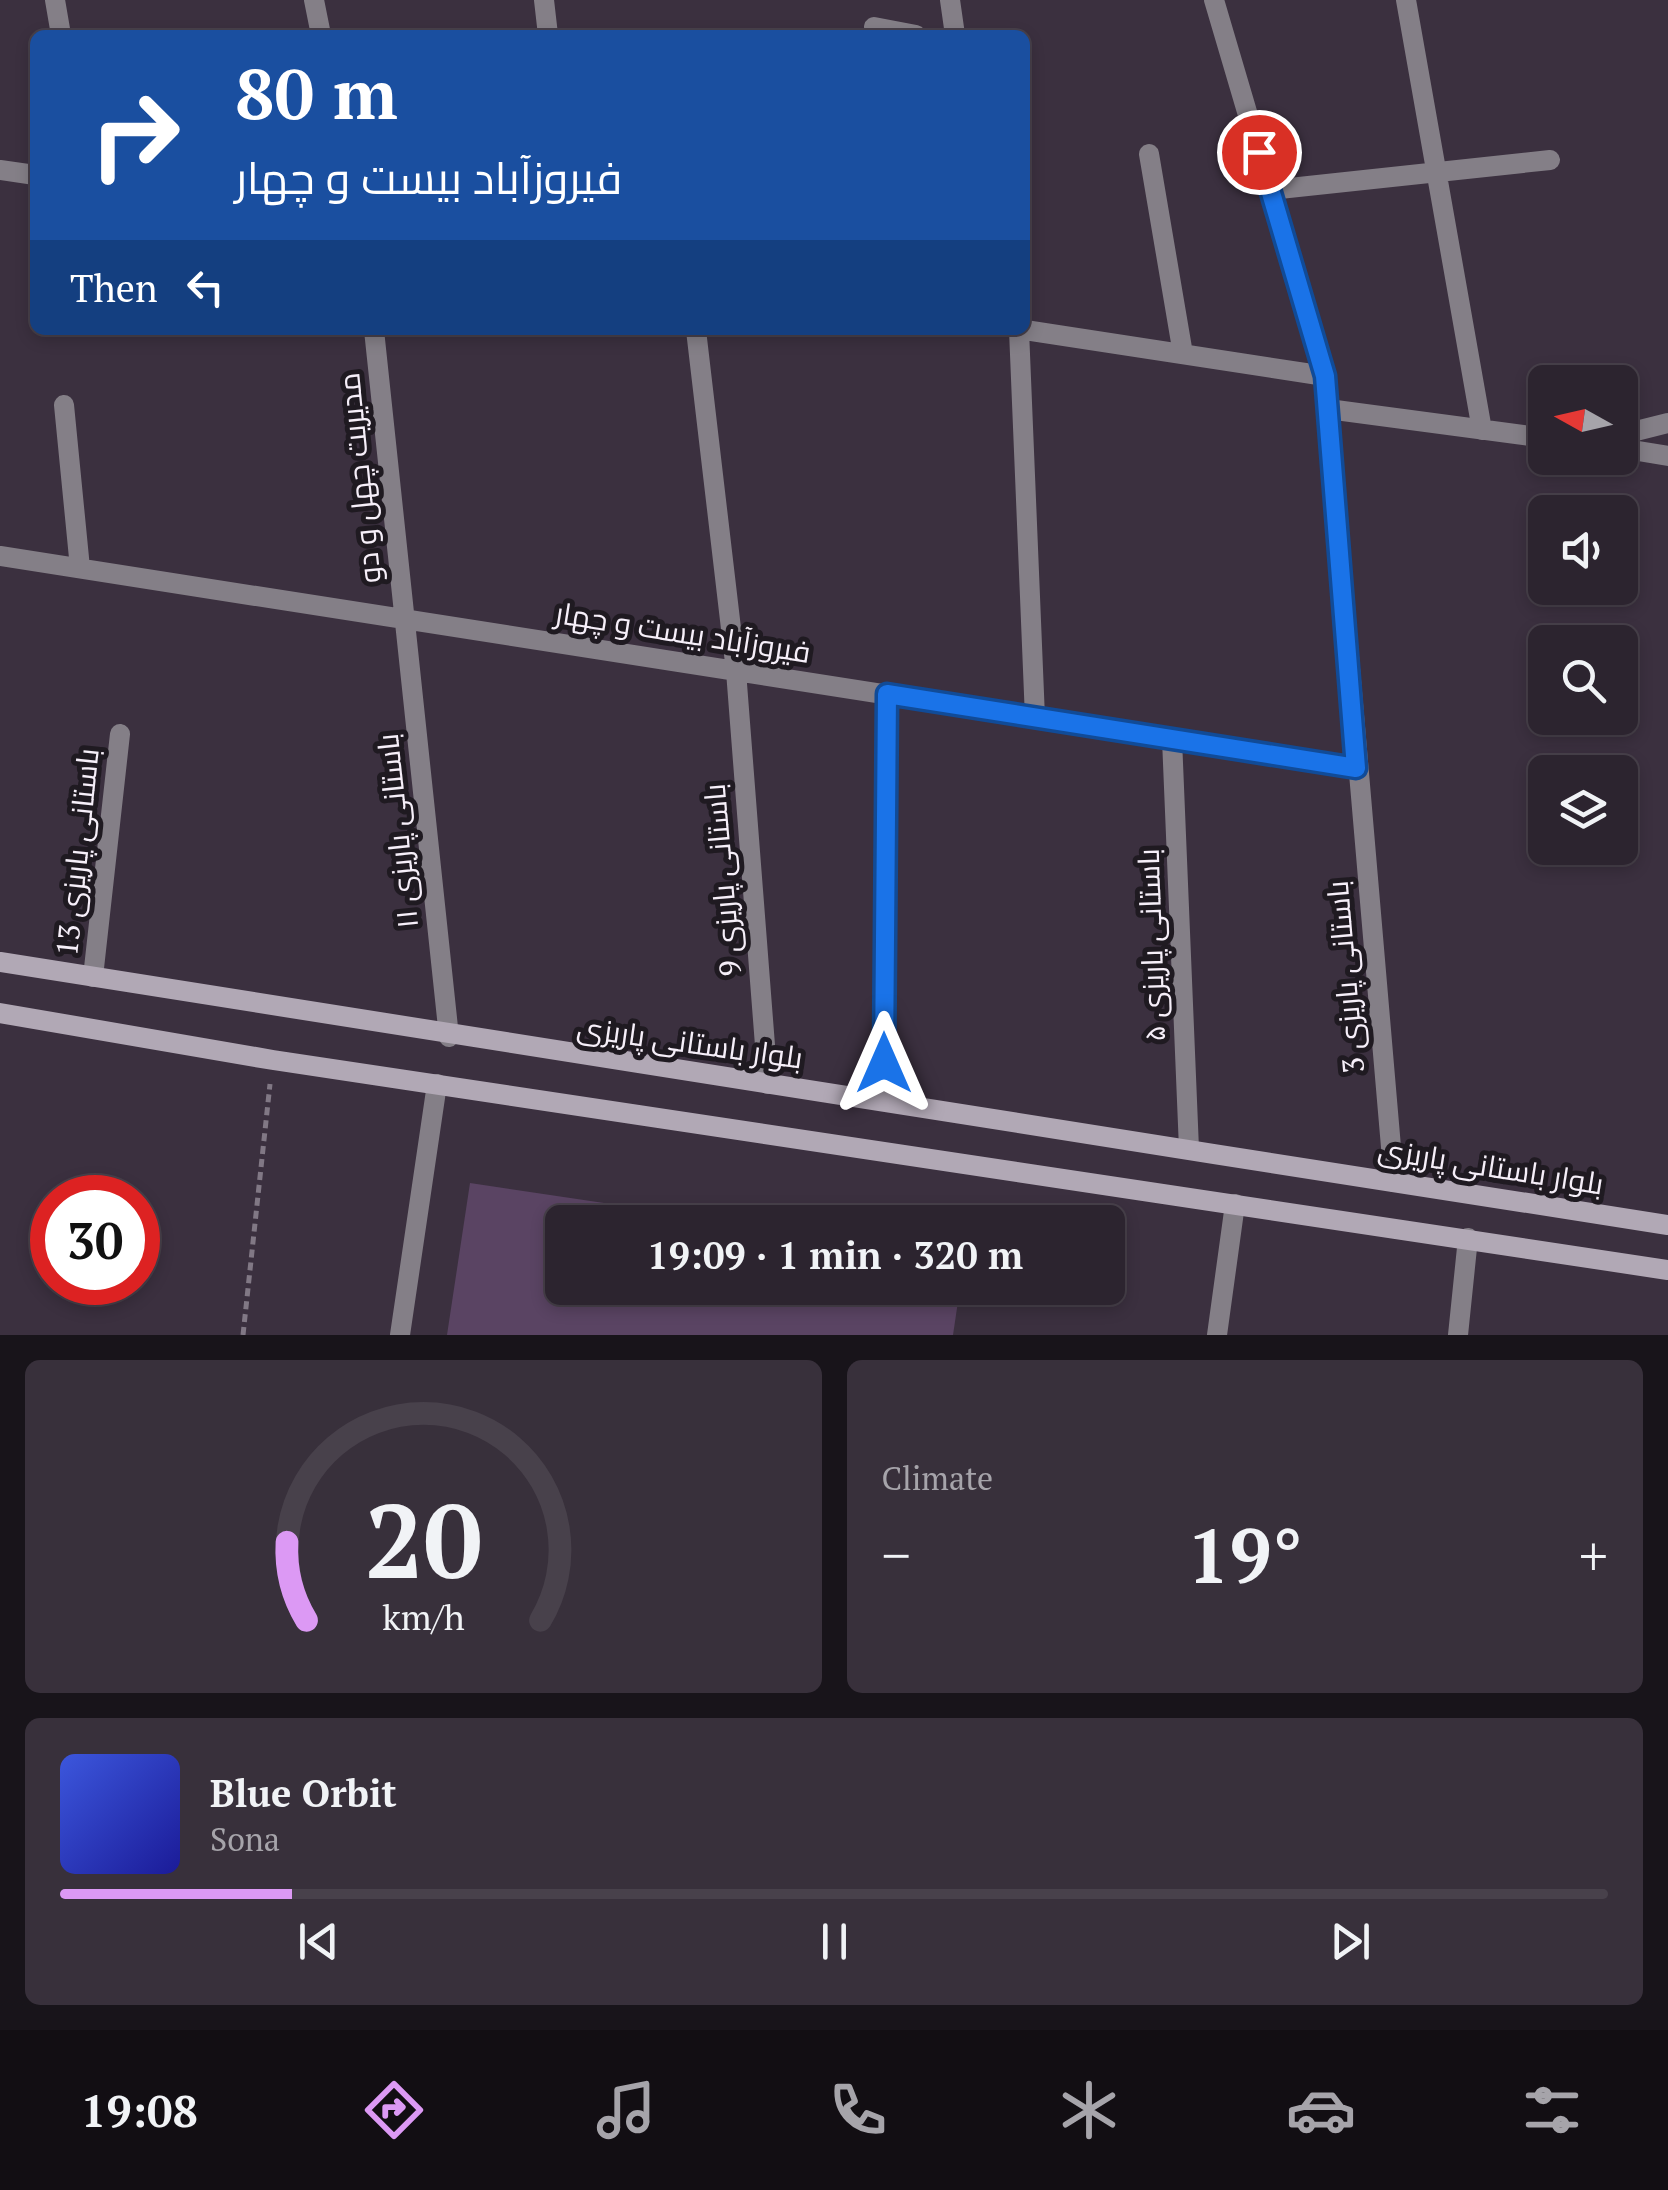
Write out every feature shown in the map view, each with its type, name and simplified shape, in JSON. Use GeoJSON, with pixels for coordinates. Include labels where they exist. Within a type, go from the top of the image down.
{"type":"FeatureCollection","features":[{"type":"Feature","properties":{"kind":"main road","name":"بلوار باستانی پاریزی"},"geometry":{"type":"LineString","coordinates":[[0,962],[449,1037],[884,1100],[1668,1225]]}},
{"type":"Feature","properties":{"kind":"main road"},"geometry":{"type":"LineString","coordinates":[[0,1013],[273,1060],[1668,1270]]}},
{"type":"Feature","properties":{"kind":"street"},"geometry":{"type":"LineString","coordinates":[[55,0],[60,30]]}},
{"type":"Feature","properties":{"kind":"street"},"geometry":{"type":"LineString","coordinates":[[314,0],[321,30]]}},
{"type":"Feature","properties":{"kind":"street"},"geometry":{"type":"LineString","coordinates":[[544,0],[547,30]]}},
{"type":"Feature","properties":{"kind":"street"},"geometry":{"type":"LineString","coordinates":[[950,0],[954,30]]}},
{"type":"Feature","properties":{"kind":"street","name":"باستانی پاریزی 3"},"geometry":{"type":"LineString","coordinates":[[1214,0],[1325,376],[1394,1182]]}},
{"type":"Feature","properties":{"kind":"street"},"geometry":{"type":"LineString","coordinates":[[1406,0],[1482,430]]}},
{"type":"Feature","properties":{"kind":"street"},"geometry":{"type":"LineString","coordinates":[[874,27],[890,30]]}},
{"type":"Feature","properties":{"kind":"street"},"geometry":{"type":"LineString","coordinates":[[1149,154],[1183,354]]}},
{"type":"Feature","properties":{"kind":"street"},"geometry":{"type":"LineString","coordinates":[[1270,190],[1550,160]]}},
{"type":"Feature","properties":{"kind":"street"},"geometry":{"type":"LineString","coordinates":[[0,170],[30,174]]}},
{"type":"Feature","properties":{"kind":"street"},"geometry":{"type":"LineString","coordinates":[[1030,331],[1325,376]]}},
{"type":"Feature","properties":{"kind":"street","name":"مدیریت چهل و دو"},"geometry":{"type":"LineString","coordinates":[[375,335],[404,619]]}},
{"type":"Feature","properties":{"kind":"street","name":"باستانی پاریزی 9"},"geometry":{"type":"LineString","coordinates":[[697,335],[736,670],[768,1084]]}},
{"type":"Feature","properties":{"kind":"street"},"geometry":{"type":"LineString","coordinates":[[1022,335],[1035,718]]}},
{"type":"Feature","properties":{"kind":"street"},"geometry":{"type":"LineString","coordinates":[[64,405],[80,568]]}},
{"type":"Feature","properties":{"kind":"street"},"geometry":{"type":"LineString","coordinates":[[1328,409],[1528,436]]}},
{"type":"Feature","properties":{"kind":"street"},"geometry":{"type":"LineString","coordinates":[[1638,431],[1668,424]]}},
{"type":"Feature","properties":{"kind":"street"},"geometry":{"type":"LineString","coordinates":[[1638,451],[1668,456]]}},
{"type":"Feature","properties":{"kind":"street","name":"فیروزآباد بیست و چهار"},"geometry":{"type":"LineString","coordinates":[[0,556],[1356,768]]}},
{"type":"Feature","properties":{"kind":"street","name":"باستانی پاریزی ۱۱"},"geometry":{"type":"LineString","coordinates":[[404,619],[449,1037]]}},
{"type":"Feature","properties":{"kind":"street"},"geometry":{"type":"LineString","coordinates":[[884,1100],[887,694]]}},
{"type":"Feature","properties":{"kind":"street","name":"باستانی پاریزی 13"},"geometry":{"type":"LineString","coordinates":[[93,977],[120,734]]}},
{"type":"Feature","properties":{"kind":"street","name":"باستانی پاریزی ۵"},"geometry":{"type":"LineString","coordinates":[[1172,738],[1190,1149]]}},
{"type":"Feature","properties":{"kind":"street"},"geometry":{"type":"LineString","coordinates":[[400,1335],[437,1084]]}},
{"type":"Feature","properties":{"kind":"street"},"geometry":{"type":"LineString","coordinates":[[1217,1335],[1235,1204]]}},
{"type":"Feature","properties":{"kind":"street"},"geometry":{"type":"LineString","coordinates":[[1458,1335],[1468,1238]]}},
{"type":"Feature","properties":{"kind":"path"},"geometry":{"type":"LineString","coordinates":[[243,1335],[273,1060]]}},
{"type":"Feature","properties":{"kind":"shaded area"},"geometry":{"type":"Polygon","coordinates":[[[470,1183],[618,1205],[545,1205],[545,1305],[957,1305],[953,1335],[447,1335],[470,1183]]]}},
{"type":"Feature","properties":{"kind":"route"},"geometry":{"type":"LineString","coordinates":[[884,1063],[887,694],[1356,768],[1325,376],[1259,152]]}}]}
